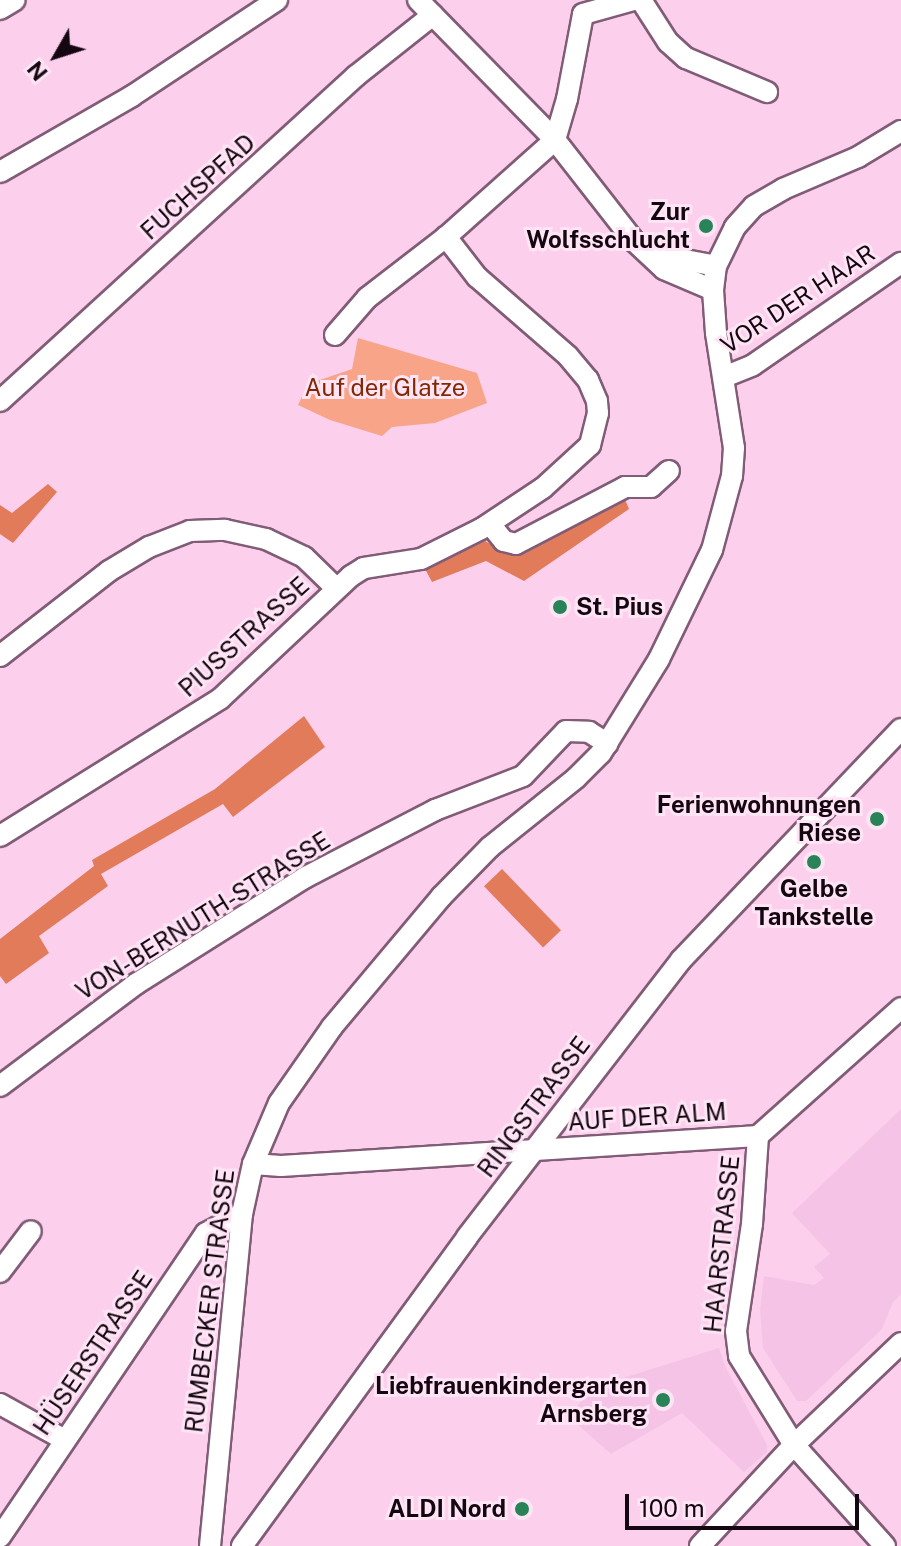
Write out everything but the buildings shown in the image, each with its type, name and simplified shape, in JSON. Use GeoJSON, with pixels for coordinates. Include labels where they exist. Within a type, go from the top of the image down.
{"type":"FeatureCollection","features":[{"type":"Feature","properties":{"kind":"street"},"geometry":{"type":"LineString","coordinates":[[0,9],[15,0]]}},
{"type":"Feature","properties":{"kind":"street"},"geometry":{"type":"LineString","coordinates":[[0,172],[132,96],[277,0]]}},
{"type":"Feature","properties":{"kind":"street"},"geometry":{"type":"LineString","coordinates":[[335,335],[367,298],[446,237],[555,140],[567,99],[584,7],[633,0]]}},
{"type":"Feature","properties":{"kind":"street"},"geometry":{"type":"LineString","coordinates":[[641,0],[668,42],[686,58],[767,92]]}},
{"type":"Feature","properties":{"kind":"street"},"geometry":{"type":"LineString","coordinates":[[425,7],[555,140],[607,209],[648,253],[677,277],[713,290]]}},
{"type":"Feature","properties":{"kind":"street","name":"FUCHSPFAD"},"geometry":{"type":"LineString","coordinates":[[0,401],[356,76],[425,7]]}},
{"type":"Feature","properties":{"kind":"street","name":"RUMBECKER STRASSE"},"geometry":{"type":"LineString","coordinates":[[210,1546],[242,1214],[253,1164],[279,1103],[302,1066],[395,947],[469,868],[576,778],[608,744],[659,659],[720,529],[734,448],[713,290],[716,266],[735,227],[754,206],[858,157],[901,131]]}},
{"type":"Feature","properties":{"kind":"street","name":"PIUSSTRASSE"},"geometry":{"type":"LineString","coordinates":[[0,836],[220,699],[336,588],[364,568],[421,559],[490,524],[543,488],[590,445],[597,425],[597,401],[588,380],[568,356],[477,277],[446,237]]}},
{"type":"Feature","properties":{"kind":"street"},"geometry":{"type":"LineString","coordinates":[[648,253],[716,266]]}},
{"type":"Feature","properties":{"kind":"street","name":"VOR DER HAAR"},"geometry":{"type":"LineString","coordinates":[[724,377],[753,365],[901,263]]}},
{"type":"Feature","properties":{"kind":"street"},"geometry":{"type":"LineString","coordinates":[[490,524],[504,541],[516,544],[625,487],[651,487],[669,471]]}},
{"type":"Feature","properties":{"kind":"street"},"geometry":{"type":"LineString","coordinates":[[0,656],[109,571],[149,547],[190,531],[225,530],[277,543],[318,567],[336,588]]}},
{"type":"Feature","properties":{"kind":"street","name":"RINGSTRASSE"},"geometry":{"type":"LineString","coordinates":[[242,1546],[467,1237],[681,960],[901,729]]}},
{"type":"Feature","properties":{"kind":"street","name":"VON-BERNUTH-STRASSE"},"geometry":{"type":"LineString","coordinates":[[0,1086],[136,984],[322,868],[444,806],[523,776],[566,731],[589,732],[608,744]]}},
{"type":"Feature","properties":{"kind":"street","name":"AUF DER ALM"},"geometry":{"type":"LineString","coordinates":[[253,1164],[281,1166],[758,1136],[901,1008]]}},
{"type":"Feature","properties":{"kind":"street","name":"HAARSTRASSE"},"geometry":{"type":"LineString","coordinates":[[758,1136],[752,1224],[736,1331],[739,1356],[794,1445],[885,1546]]}},
{"type":"Feature","properties":{"kind":"street","name":"HÜSERSTRASSE"},"geometry":{"type":"LineString","coordinates":[[0,1537],[206,1233],[242,1214]]}},
{"type":"Feature","properties":{"kind":"street"},"geometry":{"type":"LineString","coordinates":[[0,1272],[31,1231]]}},
{"type":"Feature","properties":{"kind":"street"},"geometry":{"type":"LineString","coordinates":[[700,1546],[794,1445],[901,1343]]}},
{"type":"Feature","properties":{"kind":"street"},"geometry":{"type":"LineString","coordinates":[[0,1404],[65,1440]]}},
{"type":"Feature","properties":{"kind":"shaded area"},"geometry":{"type":"Polygon","coordinates":[[[48,484],[57,492],[13,543],[0,534],[0,505],[12,513],[48,484]]]}},
{"type":"Feature","properties":{"kind":"shaded area"},"geometry":{"type":"Polygon","coordinates":[[[624,497],[629,509],[524,581],[486,561],[432,582],[425,569],[485,541],[506,553],[523,552],[624,497]]]}},
{"type":"Feature","properties":{"kind":"shaded area"},"geometry":{"type":"Polygon","coordinates":[[[304,716],[325,747],[233,817],[223,804],[101,874],[108,886],[39,936],[49,953],[6,984],[0,976],[0,939],[94,866],[92,860],[215,789],[304,716]]]}},
{"type":"Feature","properties":{"kind":"shaded area"},"geometry":{"type":"Polygon","coordinates":[[[502,869],[561,930],[543,948],[484,886],[502,869]]]}},
{"type":"Feature","properties":{"kind":"shaded area"},"geometry":{"type":"Polygon","coordinates":[[[901,1109],[901,1294],[893,1302],[882,1329],[806,1401],[797,1401],[763,1348],[760,1310],[764,1276],[814,1285],[824,1278],[814,1267],[830,1254],[792,1213],[901,1109]]]}},
{"type":"Feature","properties":{"kind":"shaded area","name":"Liebfrauenkindergarten Arnsberg"},"geometry":{"type":"Polygon","coordinates":[[[719,1348],[725,1366],[767,1445],[767,1452],[744,1472],[682,1413],[611,1454],[568,1416],[594,1387],[719,1348]]]}},
{"type":"Feature","properties":{"kind":"green space","name":"Auf der Glatze"},"geometry":{"type":"Polygon","coordinates":[[[358,338],[477,373],[487,403],[435,423],[392,427],[382,436],[330,420],[298,405],[308,384],[352,369],[358,338]]]}},
{"type":"Feature","properties":{"kind":"place","name":"Zur Wolfsschlucht"},"geometry":{"type":"Point","coordinates":[706,226]}},
{"type":"Feature","properties":{"kind":"place","name":"St. Pius"},"geometry":{"type":"Point","coordinates":[560,607]}},
{"type":"Feature","properties":{"kind":"place","name":"Ferienwohnungen Riese"},"geometry":{"type":"Point","coordinates":[877,819]}},
{"type":"Feature","properties":{"kind":"place","name":"Gelbe Tankstelle"},"geometry":{"type":"Point","coordinates":[814,862]}},
{"type":"Feature","properties":{"kind":"place","name":"Liebfrauenkindergarten Arnsberg"},"geometry":{"type":"Point","coordinates":[663,1400]}},
{"type":"Feature","properties":{"kind":"place","name":"ALDI Nord"},"geometry":{"type":"Point","coordinates":[522,1509]}}]}
